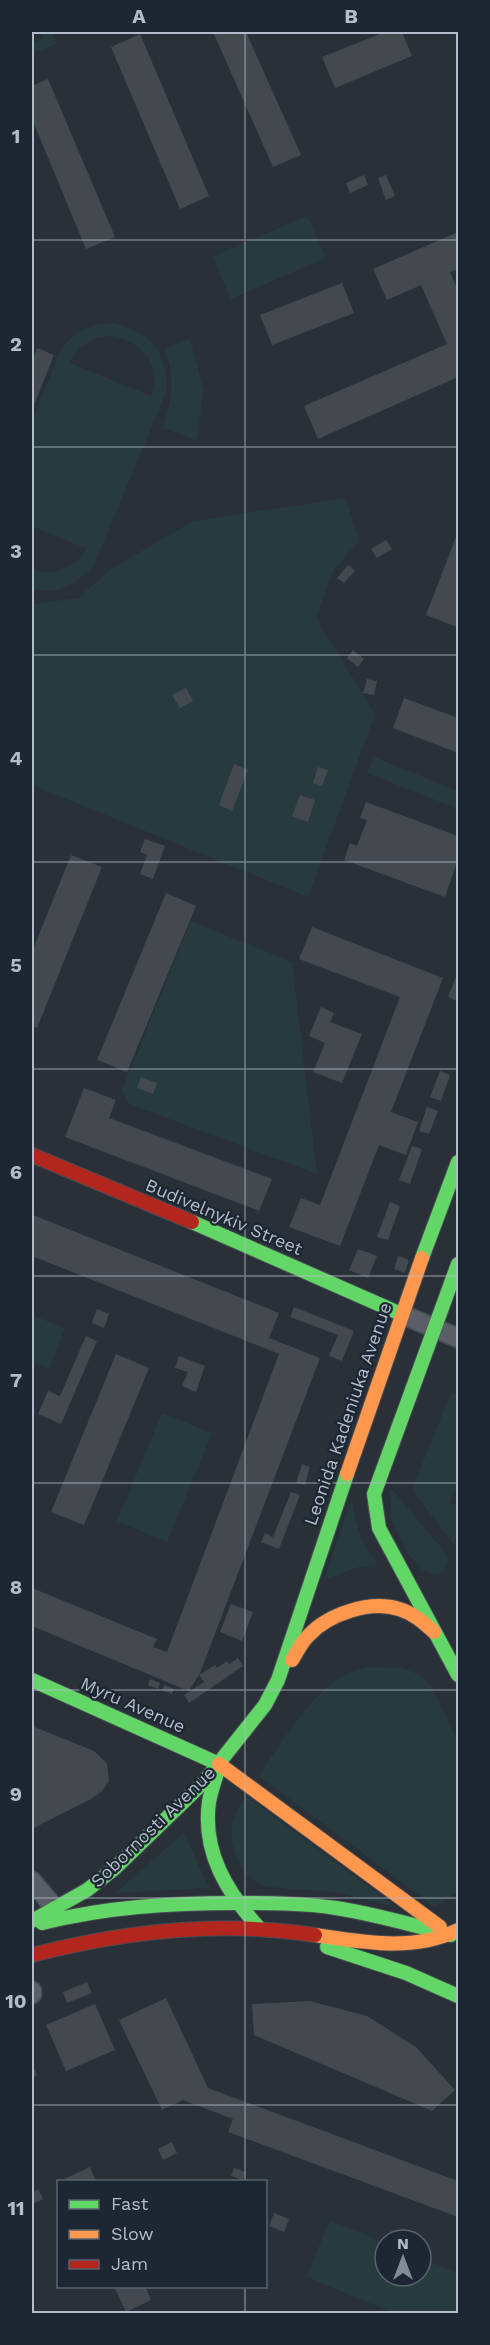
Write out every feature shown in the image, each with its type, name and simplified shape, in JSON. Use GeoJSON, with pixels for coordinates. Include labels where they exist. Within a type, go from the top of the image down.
{"type":"FeatureCollection","features":[{"type":"Feature","properties":{"kind":"main road","name":"Budivelnykiv Street"},"geometry":{"type":"LineString","coordinates":[[32,1155],[401,1314]]}},
{"type":"Feature","properties":{"kind":"main road","name":"Leonida Kadeniuka Avenue"},"geometry":{"type":"LineString","coordinates":[[278,1680],[401,1314],[459,1162]]}},
{"type":"Feature","properties":{"kind":"main road"},"geometry":{"type":"LineString","coordinates":[[459,1264],[433,1328],[374,1494],[379,1528],[459,1675]]}},
{"type":"Feature","properties":{"kind":"main road"},"geometry":{"type":"LineString","coordinates":[[278,1680],[308,1636],[326,1622],[352,1610],[373,1605],[389,1605],[405,1609],[423,1621],[437,1635]]}},
{"type":"Feature","properties":{"kind":"main road","name":"Myru Avenue"},"geometry":{"type":"LineString","coordinates":[[32,1680],[219,1764],[456,1935]]}},
{"type":"Feature","properties":{"kind":"main road","name":"Sobornosti Avenue"},"geometry":{"type":"LineString","coordinates":[[32,1921],[87,1890],[114,1869],[203,1784],[265,1705],[278,1680]]}},
{"type":"Feature","properties":{"kind":"main road"},"geometry":{"type":"LineString","coordinates":[[219,1764],[209,1802],[207,1823],[210,1845],[217,1869],[236,1903],[259,1928],[351,1953],[459,1996]]}},
{"type":"Feature","properties":{"kind":"main road","name":"Sobornosti Avenue"},"geometry":{"type":"LineString","coordinates":[[32,1926],[80,1913],[127,1905],[288,1903],[335,1908],[456,1935]]}},
{"type":"Feature","properties":{"kind":"main road"},"geometry":{"type":"LineString","coordinates":[[32,1955],[76,1942],[169,1931],[259,1928],[347,1941],[386,1943],[428,1942],[456,1935]]}},
{"type":"Feature","properties":{"kind":"street"},"geometry":{"type":"LineString","coordinates":[[401,1314],[459,1338]]}},
{"type":"Feature","properties":{"kind":"street"},"geometry":{"type":"LineString","coordinates":[[32,1881],[55,1908]]}},
{"type":"Feature","properties":{"kind":"green space"},"geometry":{"type":"Polygon","coordinates":[[[41,32],[52,32],[57,44],[32,53],[32,43],[44,38],[41,32]]]}},
{"type":"Feature","properties":{"kind":"green space"},"geometry":{"type":"Polygon","coordinates":[[[307,216],[326,258],[231,299],[212,257],[307,216]]]}},
{"type":"Feature","properties":{"kind":"green space"},"geometry":{"type":"Polygon","coordinates":[[[113,323],[147,338],[154,345],[163,364],[167,390],[94,565],[81,578],[66,587],[51,591],[32,589],[32,569],[40,572],[63,570],[82,556],[87,549],[32,526],[32,459],[36,446],[32,456],[32,421],[62,347],[76,333],[94,325],[113,323]],[[113,336],[93,340],[77,351],[70,363],[151,396],[155,375],[152,365],[141,350],[113,336]]]}},
{"type":"Feature","properties":{"kind":"green space"},"geometry":{"type":"Polygon","coordinates":[[[190,339],[204,392],[196,440],[163,428],[172,379],[164,349],[190,339]]]}},
{"type":"Feature","properties":{"kind":"green space"},"geometry":{"type":"Polygon","coordinates":[[[346,498],[359,541],[333,571],[316,618],[375,714],[308,897],[32,785],[32,604],[78,598],[111,569],[193,521],[346,498]]]}},
{"type":"Feature","properties":{"kind":"green space"},"geometry":{"type":"Polygon","coordinates":[[[374,757],[458,791],[458,809],[367,773],[374,757]]]}},
{"type":"Feature","properties":{"kind":"green space"},"geometry":{"type":"Polygon","coordinates":[[[191,921],[292,962],[317,1174],[129,1104],[122,1090],[191,921]]]}},
{"type":"Feature","properties":{"kind":"green space"},"geometry":{"type":"Polygon","coordinates":[[[32,1315],[65,1328],[49,1369],[32,1362],[32,1315]]]}},
{"type":"Feature","properties":{"kind":"green space"},"geometry":{"type":"Polygon","coordinates":[[[451,1393],[458,1395],[458,1482],[450,1503],[458,1506],[458,1527],[454,1545],[412,1489],[451,1393]]]}},
{"type":"Feature","properties":{"kind":"green space"},"geometry":{"type":"Polygon","coordinates":[[[162,1413],[212,1433],[167,1542],[117,1521],[162,1413]]]}},
{"type":"Feature","properties":{"kind":"green space"},"geometry":{"type":"Polygon","coordinates":[[[390,1487],[449,1557],[444,1572],[438,1575],[423,1570],[409,1555],[391,1520],[390,1487]]]}},
{"type":"Feature","properties":{"kind":"green space"},"geometry":{"type":"Polygon","coordinates":[[[352,1499],[360,1534],[378,1565],[359,1567],[324,1580],[352,1499]]]}},
{"type":"Feature","properties":{"kind":"green space"},"geometry":{"type":"Polygon","coordinates":[[[367,1667],[403,1668],[420,1675],[431,1686],[458,1742],[458,1892],[435,1907],[259,1776],[284,1738],[315,1699],[340,1678],[367,1667]]]}},
{"type":"Feature","properties":{"kind":"green space"},"geometry":{"type":"Polygon","coordinates":[[[246,1796],[396,1907],[334,1892],[268,1887],[251,1878],[235,1855],[232,1836],[234,1818],[246,1796]]]}},
{"type":"Feature","properties":{"kind":"green space"},"geometry":{"type":"Polygon","coordinates":[[[184,1833],[209,1888],[115,1893],[184,1833]]]}},
{"type":"Feature","properties":{"kind":"green space"},"geometry":{"type":"Polygon","coordinates":[[[330,2220],[373,2238],[373,2288],[433,2288],[433,2263],[458,2273],[458,2313],[394,2313],[306,2277],[330,2220]]]}},
{"type":"Feature","properties":{"kind":"building"},"geometry":{"type":"Polygon","coordinates":[[[213,32],[246,32],[301,155],[273,167],[213,32]]]}},
{"type":"Feature","properties":{"kind":"building"},"geometry":{"type":"Polygon","coordinates":[[[385,32],[402,32],[412,56],[335,88],[322,57],[385,32]]]}},
{"type":"Feature","properties":{"kind":"building"},"geometry":{"type":"Polygon","coordinates":[[[140,34],[209,196],[180,209],[111,47],[140,34]]]}},
{"type":"Feature","properties":{"kind":"building"},"geometry":{"type":"Polygon","coordinates":[[[48,79],[115,237],[86,249],[32,119],[32,86],[48,79]]]}},
{"type":"Feature","properties":{"kind":"building"},"geometry":{"type":"Polygon","coordinates":[[[364,175],[368,185],[350,193],[346,183],[364,175]]]}},
{"type":"Feature","properties":{"kind":"building"},"geometry":{"type":"Polygon","coordinates":[[[386,175],[395,196],[386,200],[378,178],[386,175]]]}},
{"type":"Feature","properties":{"kind":"building"},"geometry":{"type":"Polygon","coordinates":[[[458,232],[458,269],[450,272],[458,291],[458,377],[318,439],[304,406],[447,344],[421,285],[387,300],[373,269],[458,232]]]}},
{"type":"Feature","properties":{"kind":"building"},"geometry":{"type":"Polygon","coordinates":[[[342,283],[354,313],[272,345],[260,315],[342,283]]]}},
{"type":"Feature","properties":{"kind":"building"},"geometry":{"type":"Polygon","coordinates":[[[37,348],[54,355],[32,410],[32,361],[37,348]]]}},
{"type":"Feature","properties":{"kind":"building"},"geometry":{"type":"Polygon","coordinates":[[[456,537],[458,538],[457,627],[426,615],[456,537]]]}},
{"type":"Feature","properties":{"kind":"building"},"geometry":{"type":"Polygon","coordinates":[[[386,540],[392,549],[377,558],[371,549],[386,540]]]}},
{"type":"Feature","properties":{"kind":"building"},"geometry":{"type":"Polygon","coordinates":[[[348,565],[355,571],[344,583],[337,578],[348,565]]]}},
{"type":"Feature","properties":{"kind":"building"},"geometry":{"type":"Polygon","coordinates":[[[353,650],[364,659],[358,667],[347,658],[353,650]]]}},
{"type":"Feature","properties":{"kind":"building"},"geometry":{"type":"Polygon","coordinates":[[[367,679],[377,681],[374,695],[363,693],[367,679]]]}},
{"type":"Feature","properties":{"kind":"building"},"geometry":{"type":"Polygon","coordinates":[[[186,688],[193,701],[180,708],[172,695],[186,688]]]}},
{"type":"Feature","properties":{"kind":"building"},"geometry":{"type":"Polygon","coordinates":[[[404,698],[458,718],[458,753],[393,728],[404,698]]]}},
{"type":"Feature","properties":{"kind":"building"},"geometry":{"type":"Polygon","coordinates":[[[234,764],[248,770],[232,811],[219,805],[234,764]]]}},
{"type":"Feature","properties":{"kind":"building"},"geometry":{"type":"Polygon","coordinates":[[[318,767],[328,770],[322,786],[313,783],[318,767]]]}},
{"type":"Feature","properties":{"kind":"building"},"geometry":{"type":"Polygon","coordinates":[[[300,795],[315,800],[308,822],[292,816],[300,795]]]}},
{"type":"Feature","properties":{"kind":"building"},"geometry":{"type":"Polygon","coordinates":[[[366,802],[458,836],[458,859],[445,897],[344,860],[350,843],[357,846],[367,820],[360,818],[366,802]]]}},
{"type":"Feature","properties":{"kind":"building"},"geometry":{"type":"Polygon","coordinates":[[[145,839],[165,846],[153,879],[140,874],[147,855],[140,852],[145,839]]]}},
{"type":"Feature","properties":{"kind":"building"},"geometry":{"type":"Polygon","coordinates":[[[71,855],[102,867],[37,1028],[32,1026],[32,952],[71,855]]]}},
{"type":"Feature","properties":{"kind":"building"},"geometry":{"type":"Polygon","coordinates":[[[166,893],[196,906],[127,1072],[97,1060],[166,893]]]}},
{"type":"Feature","properties":{"kind":"building"},"geometry":{"type":"Polygon","coordinates":[[[312,927],[443,978],[391,1112],[418,1122],[406,1155],[379,1145],[340,1246],[289,1227],[301,1198],[320,1205],[400,997],[299,959],[312,927]]]}},
{"type":"Feature","properties":{"kind":"building"},"geometry":{"type":"Polygon","coordinates":[[[458,972],[458,1001],[448,997],[458,972]]]}},
{"type":"Feature","properties":{"kind":"building"},"geometry":{"type":"Polygon","coordinates":[[[321,1007],[334,1013],[330,1022],[362,1034],[342,1083],[313,1072],[325,1043],[309,1036],[321,1007]]]}},
{"type":"Feature","properties":{"kind":"building"},"geometry":{"type":"Polygon","coordinates":[[[440,1071],[450,1075],[441,1101],[430,1097],[440,1071]]]}},
{"type":"Feature","properties":{"kind":"building"},"geometry":{"type":"Polygon","coordinates":[[[141,1077],[157,1083],[153,1094],[137,1088],[141,1077]]]}},
{"type":"Feature","properties":{"kind":"building"},"geometry":{"type":"Polygon","coordinates":[[[84,1088],[116,1100],[109,1118],[272,1179],[259,1211],[65,1137],[84,1088]]]}},
{"type":"Feature","properties":{"kind":"building"},"geometry":{"type":"Polygon","coordinates":[[[427,1107],[438,1111],[429,1134],[419,1131],[427,1107]]]}},
{"type":"Feature","properties":{"kind":"building"},"geometry":{"type":"Polygon","coordinates":[[[412,1146],[422,1149],[410,1184],[399,1180],[412,1146]]]}},
{"type":"Feature","properties":{"kind":"building"},"geometry":{"type":"Polygon","coordinates":[[[390,1202],[400,1206],[388,1240],[377,1237],[390,1202]]]}},
{"type":"Feature","properties":{"kind":"building"},"geometry":{"type":"Polygon","coordinates":[[[33,1215],[279,1313],[269,1338],[320,1358],[200,1673],[189,1691],[32,1626],[32,1588],[157,1639],[153,1647],[167,1652],[279,1354],[32,1256],[33,1215]]]}},
{"type":"Feature","properties":{"kind":"building"},"geometry":{"type":"Polygon","coordinates":[[[358,1249],[377,1256],[368,1278],[349,1270],[358,1249]]]}},
{"type":"Feature","properties":{"kind":"building"},"geometry":{"type":"Polygon","coordinates":[[[398,1256],[409,1260],[405,1273],[394,1269],[398,1256]]]}},
{"type":"Feature","properties":{"kind":"building"},"geometry":{"type":"Polygon","coordinates":[[[294,1307],[354,1331],[342,1361],[329,1356],[338,1335],[290,1317],[294,1307]]]}},
{"type":"Feature","properties":{"kind":"building"},"geometry":{"type":"Polygon","coordinates":[[[97,1309],[109,1314],[104,1328],[92,1323],[97,1309]]]}},
{"type":"Feature","properties":{"kind":"building"},"geometry":{"type":"Polygon","coordinates":[[[86,1336],[97,1341],[61,1424],[38,1414],[48,1391],[60,1396],[86,1336]]]}},
{"type":"Feature","properties":{"kind":"building"},"geometry":{"type":"Polygon","coordinates":[[[116,1354],[149,1368],[84,1525],[51,1512],[116,1354]]]}},
{"type":"Feature","properties":{"kind":"building"},"geometry":{"type":"Polygon","coordinates":[[[179,1356],[205,1366],[196,1392],[182,1386],[188,1372],[175,1368],[179,1356]]]}},
{"type":"Feature","properties":{"kind":"building"},"geometry":{"type":"Polygon","coordinates":[[[302,1464],[310,1467],[305,1485],[296,1483],[302,1464]]]}},
{"type":"Feature","properties":{"kind":"building"},"geometry":{"type":"Polygon","coordinates":[[[291,1492],[300,1495],[279,1549],[261,1542],[265,1533],[273,1537],[291,1492]]]}},
{"type":"Feature","properties":{"kind":"building"},"geometry":{"type":"Polygon","coordinates":[[[231,1604],[253,1612],[242,1641],[220,1632],[231,1604]]]}},
{"type":"Feature","properties":{"kind":"building"},"geometry":{"type":"Polygon","coordinates":[[[238,1658],[243,1666],[189,1703],[184,1695],[204,1682],[199,1675],[215,1665],[217,1668],[227,1661],[229,1664],[238,1658]]]}},
{"type":"Feature","properties":{"kind":"building"},"geometry":{"type":"Polygon","coordinates":[[[150,1679],[160,1683],[158,1689],[148,1685],[150,1679]]]}},
{"type":"Feature","properties":{"kind":"building"},"geometry":{"type":"Polygon","coordinates":[[[164,1685],[174,1689],[172,1694],[162,1690],[164,1685]]]}},
{"type":"Feature","properties":{"kind":"building"},"geometry":{"type":"Polygon","coordinates":[[[32,1726],[94,1751],[107,1764],[109,1781],[102,1791],[91,1799],[32,1829],[32,1726]]]}},
{"type":"Feature","properties":{"kind":"building"},"geometry":{"type":"Polygon","coordinates":[[[87,1982],[92,1993],[67,2003],[63,1992],[87,1982]]]}},
{"type":"Feature","properties":{"kind":"building"},"geometry":{"type":"Polygon","coordinates":[[[166,1998],[208,2088],[458,2181],[458,2217],[228,2132],[233,2119],[183,2100],[162,2110],[119,2020],[166,1998]]]}},
{"type":"Feature","properties":{"kind":"building"},"geometry":{"type":"Polygon","coordinates":[[[310,2001],[367,2016],[416,2047],[455,2090],[432,2111],[254,2035],[252,2004],[310,2001]]]}},
{"type":"Feature","properties":{"kind":"building"},"geometry":{"type":"Polygon","coordinates":[[[95,2004],[115,2050],[66,2071],[46,2025],[95,2004]]]}},
{"type":"Feature","properties":{"kind":"building"},"geometry":{"type":"Polygon","coordinates":[[[32,2064],[37,2075],[32,2078],[32,2064]]]}},
{"type":"Feature","properties":{"kind":"building"},"geometry":{"type":"Polygon","coordinates":[[[172,2142],[177,2153],[163,2160],[158,2149],[172,2142]]]}},
{"type":"Feature","properties":{"kind":"building"},"geometry":{"type":"Polygon","coordinates":[[[90,2167],[96,2180],[64,2180],[90,2167]]]}},
{"type":"Feature","properties":{"kind":"building"},"geometry":{"type":"Polygon","coordinates":[[[234,2168],[246,2172],[243,2180],[231,2176],[234,2168]]]}},
{"type":"Feature","properties":{"kind":"building"},"geometry":{"type":"Polygon","coordinates":[[[38,2189],[43,2199],[32,2204],[32,2193],[38,2189]]]}},
{"type":"Feature","properties":{"kind":"building"},"geometry":{"type":"Polygon","coordinates":[[[274,2213],[289,2219],[284,2232],[269,2226],[274,2213]]]}},
{"type":"Feature","properties":{"kind":"building"},"geometry":{"type":"Polygon","coordinates":[[[115,2288],[146,2288],[151,2300],[126,2312],[115,2288]]]}},
{"type":"Feature","properties":{"kind":"traffic: fast"},"geometry":{"type":"LineString","coordinates":[[422,1258],[458,1162]]}},
{"type":"Feature","properties":{"kind":"traffic: fast"},"geometry":{"type":"LineString","coordinates":[[192,1222],[401,1314]]}},
{"type":"Feature","properties":{"kind":"traffic: fast"},"geometry":{"type":"LineString","coordinates":[[458,1264],[374,1494],[379,1528],[458,1675]]}},
{"type":"Feature","properties":{"kind":"traffic: fast"},"geometry":{"type":"LineString","coordinates":[[32,1921],[87,1890],[114,1869],[203,1783],[265,1705],[278,1680],[347,1474]]}},
{"type":"Feature","properties":{"kind":"traffic: fast"},"geometry":{"type":"LineString","coordinates":[[32,1680],[219,1764]]}},
{"type":"Feature","properties":{"kind":"traffic: fast"},"geometry":{"type":"LineString","coordinates":[[219,1766],[209,1802],[209,1838],[219,1870],[227,1885],[259,1928]]}},
{"type":"Feature","properties":{"kind":"traffic: fast"},"geometry":{"type":"LineString","coordinates":[[42,1923],[90,1913],[162,1905],[286,1904],[351,1910],[451,1935]]}},
{"type":"Feature","properties":{"kind":"traffic: fast"},"geometry":{"type":"LineString","coordinates":[[327,1947],[406,1973],[458,1996]]}},
{"type":"Feature","properties":{"kind":"traffic: slow"},"geometry":{"type":"LineString","coordinates":[[347,1474],[422,1258]]}},
{"type":"Feature","properties":{"kind":"traffic: slow"},"geometry":{"type":"LineString","coordinates":[[292,1660],[303,1642],[316,1628],[338,1615],[363,1608],[375,1606],[399,1609],[413,1615],[434,1632]]}},
{"type":"Feature","properties":{"kind":"traffic: slow"},"geometry":{"type":"LineString","coordinates":[[219,1764],[440,1927]]}},
{"type":"Feature","properties":{"kind":"traffic: slow"},"geometry":{"type":"LineString","coordinates":[[315,1935],[369,1942],[406,1943],[441,1937],[458,1930]]}},
{"type":"Feature","properties":{"kind":"traffic: jam"},"geometry":{"type":"LineString","coordinates":[[32,1155],[192,1222]]}},
{"type":"Feature","properties":{"kind":"traffic: jam"},"geometry":{"type":"LineString","coordinates":[[32,1955],[102,1940],[173,1930],[244,1928],[315,1935]]}}]}
